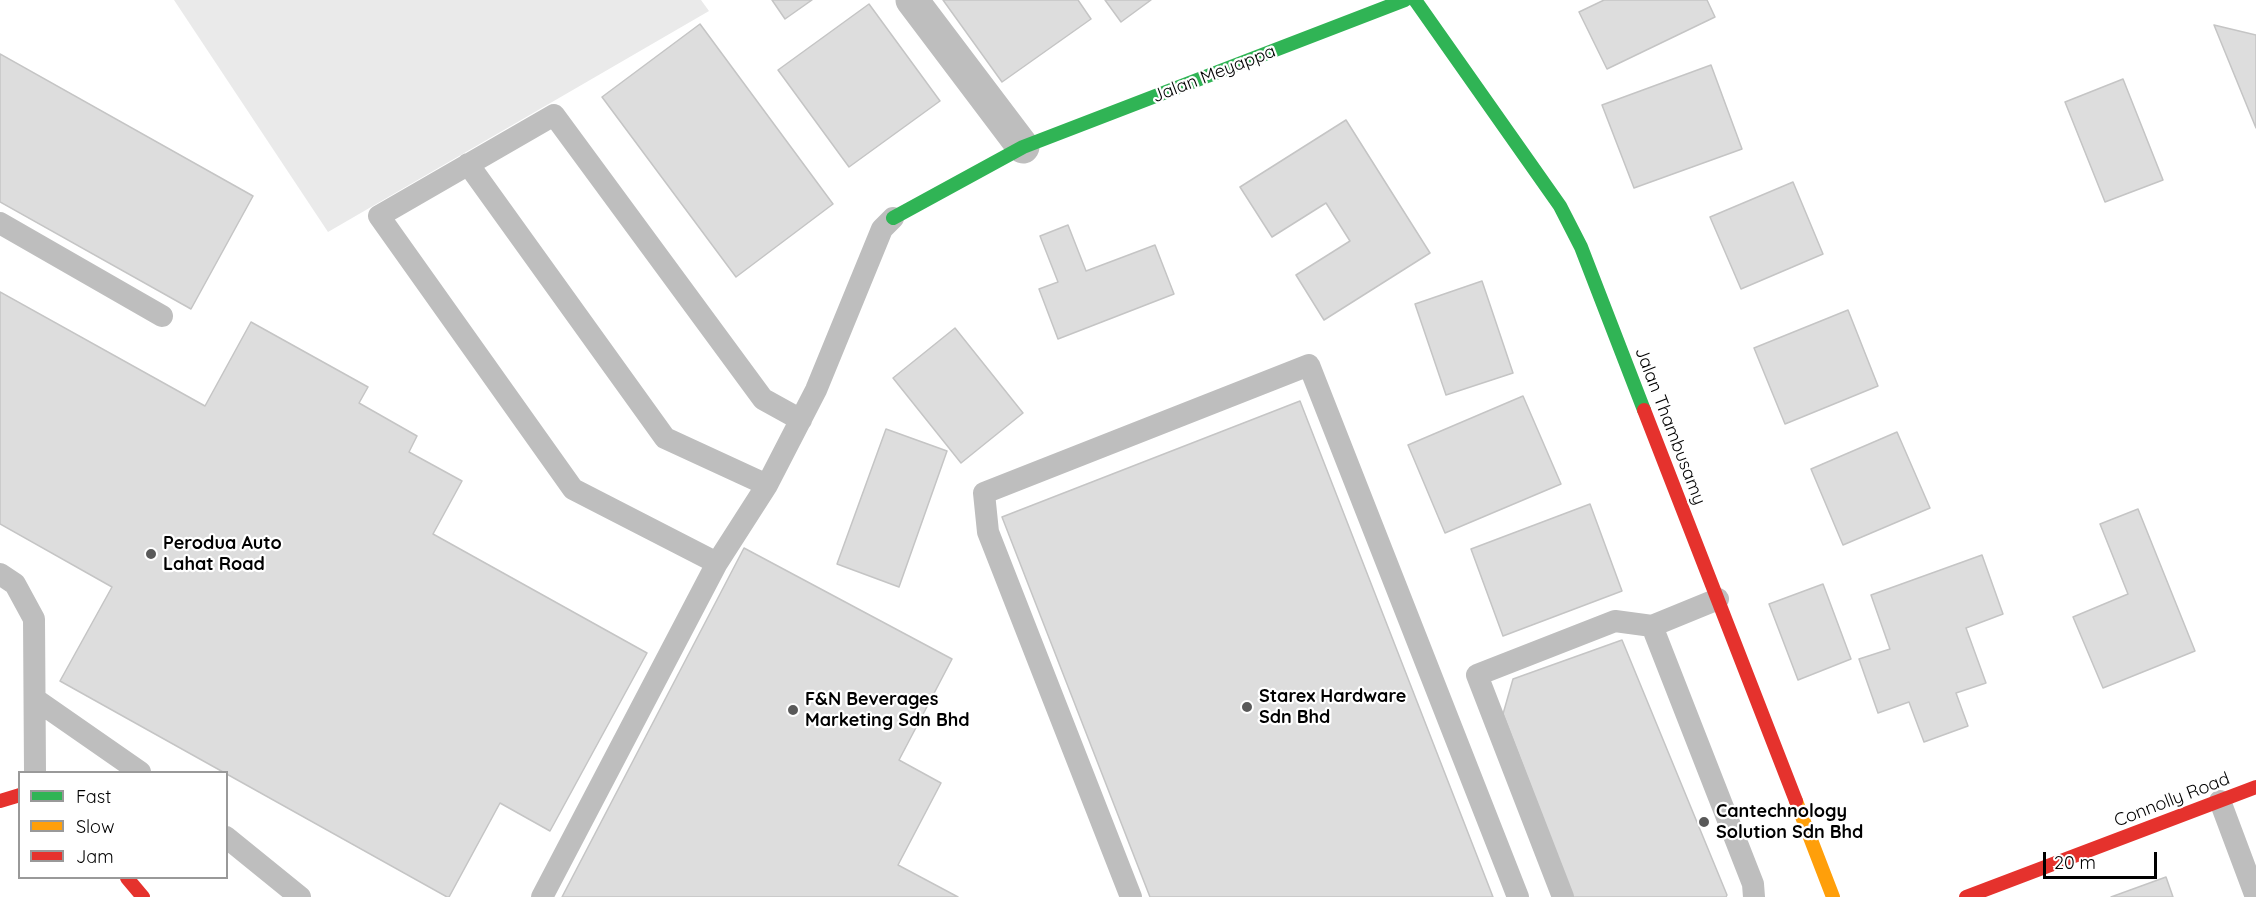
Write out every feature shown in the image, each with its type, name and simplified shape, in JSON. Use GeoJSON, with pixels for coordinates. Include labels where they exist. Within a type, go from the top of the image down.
{"type":"FeatureCollection","features":[{"type":"Feature","properties":{"kind":"street"},"geometry":{"type":"LineString","coordinates":[[912,0],[1023,147]]}},
{"type":"Feature","properties":{"kind":"street","name":"Jalan Meyappa"},"geometry":{"type":"LineString","coordinates":[[893,218],[1023,147],[1405,0]]}},
{"type":"Feature","properties":{"kind":"street","name":"Jalan Thambusamy"},"geometry":{"type":"LineString","coordinates":[[1415,0],[1560,206],[1581,247],[1833,897]]}},
{"type":"Feature","properties":{"kind":"street"},"geometry":{"type":"LineString","coordinates":[[0,785],[18,788]]}},
{"type":"Feature","properties":{"kind":"street","name":"Connolly Road"},"geometry":{"type":"LineString","coordinates":[[1966,897],[2256,788]]}},
{"type":"Feature","properties":{"kind":"street"},"geometry":{"type":"LineString","coordinates":[[0,801],[18,796]]}},
{"type":"Feature","properties":{"kind":"street"},"geometry":{"type":"LineString","coordinates":[[128,879],[143,897]]}},
{"type":"Feature","properties":{"kind":"lane"},"geometry":{"type":"LineString","coordinates":[[717,563],[573,489],[379,216],[554,115],[763,399],[801,420]]}},
{"type":"Feature","properties":{"kind":"lane"},"geometry":{"type":"LineString","coordinates":[[468,164],[665,438],[767,485]]}},
{"type":"Feature","properties":{"kind":"lane"},"geometry":{"type":"LineString","coordinates":[[543,897],[717,563],[767,485],[801,420],[816,390],[882,229],[893,218]]}},
{"type":"Feature","properties":{"kind":"lane"},"geometry":{"type":"LineString","coordinates":[[0,222],[162,316]]}},
{"type":"Feature","properties":{"kind":"lane"},"geometry":{"type":"LineString","coordinates":[[1131,897],[988,532],[984,493],[1309,365],[1518,897]]}},
{"type":"Feature","properties":{"kind":"lane"},"geometry":{"type":"LineString","coordinates":[[0,574],[15,584],[34,619],[35,771]]}},
{"type":"Feature","properties":{"kind":"lane"},"geometry":{"type":"LineString","coordinates":[[1563,897],[1477,675],[1615,621],[1652,626],[1718,599]]}},
{"type":"Feature","properties":{"kind":"lane"},"geometry":{"type":"LineString","coordinates":[[1652,626],[1754,884],[1754,897]]}},
{"type":"Feature","properties":{"kind":"lane"},"geometry":{"type":"LineString","coordinates":[[35,699],[139,771]]}},
{"type":"Feature","properties":{"kind":"lane"},"geometry":{"type":"LineString","coordinates":[[2220,801],[2256,897]]}},
{"type":"Feature","properties":{"kind":"lane"},"geometry":{"type":"LineString","coordinates":[[228,839],[300,897]]}},
{"type":"Feature","properties":{"kind":"shaded area"},"geometry":{"type":"Polygon","coordinates":[[[174,0],[701,0],[709,11],[328,232],[174,0]]]}},
{"type":"Feature","properties":{"kind":"building"},"geometry":{"type":"Polygon","coordinates":[[[772,0],[812,0],[785,19],[772,0]]]}},
{"type":"Feature","properties":{"kind":"building"},"geometry":{"type":"Polygon","coordinates":[[[943,0],[1078,0],[1091,19],[1002,82],[943,0]]]}},
{"type":"Feature","properties":{"kind":"building"},"geometry":{"type":"Polygon","coordinates":[[[1105,0],[1151,0],[1121,22],[1105,0]]]}},
{"type":"Feature","properties":{"kind":"building"},"geometry":{"type":"Polygon","coordinates":[[[1604,0],[1707,0],[1715,17],[1607,69],[1579,12],[1604,0]]]}},
{"type":"Feature","properties":{"kind":"building"},"geometry":{"type":"Polygon","coordinates":[[[869,4],[940,101],[849,167],[778,70],[869,4]]]}},
{"type":"Feature","properties":{"kind":"building"},"geometry":{"type":"Polygon","coordinates":[[[700,24],[833,204],[736,277],[602,97],[700,24]]]}},
{"type":"Feature","properties":{"kind":"building"},"geometry":{"type":"Polygon","coordinates":[[[2214,25],[2256,35],[2256,128],[2214,25]]]}},
{"type":"Feature","properties":{"kind":"building"},"geometry":{"type":"Polygon","coordinates":[[[0,54],[253,196],[191,309],[0,202],[0,54]]]}},
{"type":"Feature","properties":{"kind":"building"},"geometry":{"type":"Polygon","coordinates":[[[1711,65],[1742,149],[1634,188],[1602,105],[1711,65]]]}},
{"type":"Feature","properties":{"kind":"building"},"geometry":{"type":"Polygon","coordinates":[[[2123,79],[2163,180],[2105,202],[2065,102],[2123,79]]]}},
{"type":"Feature","properties":{"kind":"building"},"geometry":{"type":"Polygon","coordinates":[[[1346,120],[1430,253],[1324,320],[1296,275],[1350,241],[1326,203],[1272,237],[1240,187],[1346,120]]]}},
{"type":"Feature","properties":{"kind":"building"},"geometry":{"type":"Polygon","coordinates":[[[1793,182],[1823,254],[1741,289],[1710,217],[1793,182]]]}},
{"type":"Feature","properties":{"kind":"building"},"geometry":{"type":"Polygon","coordinates":[[[1068,225],[1086,271],[1155,245],[1174,294],[1058,339],[1039,289],[1058,282],[1040,236],[1068,225]]]}},
{"type":"Feature","properties":{"kind":"building"},"geometry":{"type":"Polygon","coordinates":[[[1482,281],[1513,373],[1446,395],[1415,304],[1482,281]]]}},
{"type":"Feature","properties":{"kind":"building"},"geometry":{"type":"Polygon","coordinates":[[[0,292],[205,406],[251,322],[368,387],[359,403],[417,436],[409,452],[462,481],[433,534],[647,653],[550,831],[500,803],[447,897],[228,775],[228,771],[221,771],[60,681],[112,587],[0,524],[0,292]]]}},
{"type":"Feature","properties":{"kind":"building"},"geometry":{"type":"Polygon","coordinates":[[[1848,310],[1878,386],[1785,424],[1754,348],[1848,310]]]}},
{"type":"Feature","properties":{"kind":"building"},"geometry":{"type":"Polygon","coordinates":[[[955,328],[1023,413],[961,463],[893,378],[955,328]]]}},
{"type":"Feature","properties":{"kind":"building"},"geometry":{"type":"Polygon","coordinates":[[[1523,396],[1561,484],[1445,533],[1408,445],[1523,396]]]}},
{"type":"Feature","properties":{"kind":"building","name":"Starex Hardware Sdn Bhd"},"geometry":{"type":"Polygon","coordinates":[[[1300,401],[1493,897],[1150,897],[1002,517],[1300,401]]]}},
{"type":"Feature","properties":{"kind":"building"},"geometry":{"type":"Polygon","coordinates":[[[886,429],[947,451],[899,587],[837,564],[886,429]]]}},
{"type":"Feature","properties":{"kind":"building"},"geometry":{"type":"Polygon","coordinates":[[[1897,432],[1930,508],[1843,545],[1811,469],[1897,432]]]}},
{"type":"Feature","properties":{"kind":"building"},"geometry":{"type":"Polygon","coordinates":[[[1590,504],[1622,591],[1503,636],[1471,549],[1590,504]]]}},
{"type":"Feature","properties":{"kind":"building"},"geometry":{"type":"Polygon","coordinates":[[[2138,509],[2195,651],[2103,688],[2073,617],[2128,594],[2100,524],[2138,509]]]}},
{"type":"Feature","properties":{"kind":"building","name":"F&N Beverages Marketing Sdn Bhd"},"geometry":{"type":"Polygon","coordinates":[[[744,548],[952,659],[899,760],[941,783],[898,865],[958,897],[562,897],[744,548]]]}},
{"type":"Feature","properties":{"kind":"building"},"geometry":{"type":"Polygon","coordinates":[[[1982,555],[2003,614],[1966,628],[1986,683],[1956,693],[1968,726],[1924,742],[1909,702],[1878,713],[1859,659],[1890,649],[1871,595],[1982,555]]]}},
{"type":"Feature","properties":{"kind":"building"},"geometry":{"type":"Polygon","coordinates":[[[1823,584],[1851,659],[1798,680],[1769,604],[1823,584]]]}},
{"type":"Feature","properties":{"kind":"building"},"geometry":{"type":"Polygon","coordinates":[[[1622,640],[1726,897],[1573,897],[1503,714],[1513,679],[1622,640]]]}},
{"type":"Feature","properties":{"kind":"building"},"geometry":{"type":"Polygon","coordinates":[[[2166,877],[2173,897],[2111,897],[2166,877]]]}},
{"type":"Feature","properties":{"kind":"traffic: fast"},"geometry":{"type":"LineString","coordinates":[[893,218],[1023,147],[1405,0]]}},
{"type":"Feature","properties":{"kind":"traffic: fast"},"geometry":{"type":"LineString","coordinates":[[1415,0],[1560,206],[1581,247],[1644,410]]}},
{"type":"Feature","properties":{"kind":"traffic: slow"},"geometry":{"type":"LineString","coordinates":[[1796,801],[1833,897]]}},
{"type":"Feature","properties":{"kind":"traffic: jam"},"geometry":{"type":"LineString","coordinates":[[1644,410],[1796,801]]}},
{"type":"Feature","properties":{"kind":"traffic: jam"},"geometry":{"type":"LineString","coordinates":[[1966,897],[2256,787]]}},
{"type":"Feature","properties":{"kind":"traffic: jam"},"geometry":{"type":"LineString","coordinates":[[0,801],[18,796]]}},
{"type":"Feature","properties":{"kind":"traffic: jam"},"geometry":{"type":"LineString","coordinates":[[128,879],[143,897]]}},
{"type":"Feature","properties":{"kind":"place","name":"Perodua Auto Lahat Road"},"geometry":{"type":"Point","coordinates":[151,554]}},
{"type":"Feature","properties":{"kind":"place","name":"Starex Hardware Sdn Bhd"},"geometry":{"type":"Point","coordinates":[1247,707]}},
{"type":"Feature","properties":{"kind":"place","name":"F&N Beverages Marketing Sdn Bhd"},"geometry":{"type":"Point","coordinates":[793,710]}},
{"type":"Feature","properties":{"kind":"place","name":"Cantechnology Solution Sdn Bhd"},"geometry":{"type":"Point","coordinates":[1704,822]}}]}
